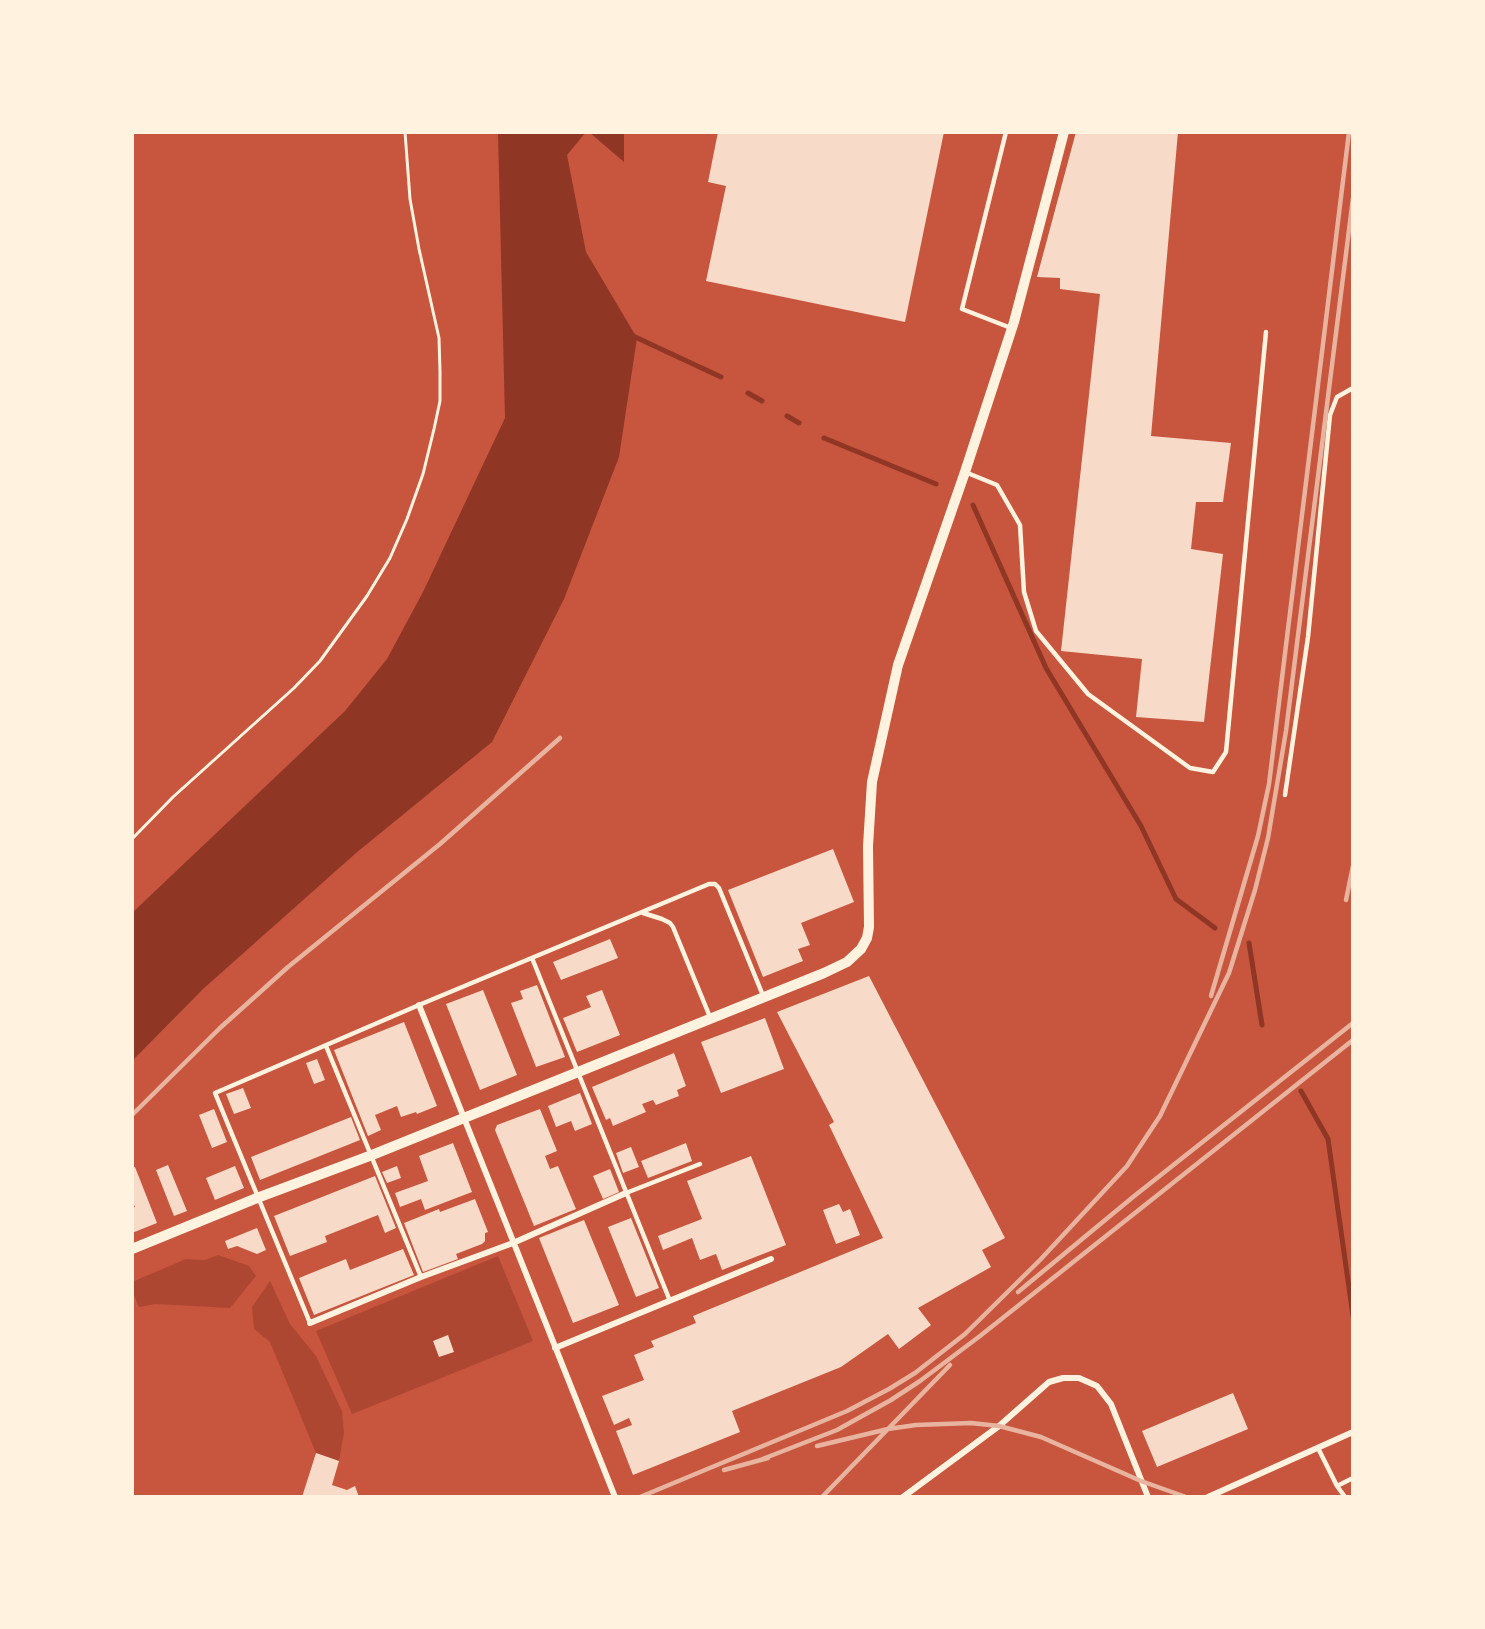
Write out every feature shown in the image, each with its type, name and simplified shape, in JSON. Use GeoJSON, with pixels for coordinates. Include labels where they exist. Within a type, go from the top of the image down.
{"type":"FeatureCollection","features":[{"type":"Feature","properties":{"kind":"street"},"geometry":{"type":"LineString","coordinates":[[132,1249],[711,1020],[847,962],[861,949],[867,938],[869,927],[869,825],[872,782],[898,665],[965,472],[1011,328],[1064,132]]}},
{"type":"Feature","properties":{"kind":"street"},"geometry":{"type":"LineString","coordinates":[[419,1005],[615,1497]]}},
{"type":"Feature","properties":{"kind":"street"},"geometry":{"type":"LineString","coordinates":[[310,1323],[421,1277],[513,1243],[626,1193]]}},
{"type":"Feature","properties":{"kind":"street"},"geometry":{"type":"LineString","coordinates":[[555,1348],[771,1259]]}},
{"type":"Feature","properties":{"kind":"street"},"geometry":{"type":"LineString","coordinates":[[903,1497],[999,1426],[1048,1382],[1063,1378],[1079,1378],[1097,1386],[1111,1404],[1148,1497]]}},
{"type":"Feature","properties":{"kind":"street"},"geometry":{"type":"LineString","coordinates":[[1208,1497],[1353,1432]]}},
{"type":"Feature","properties":{"kind":"lane"},"geometry":{"type":"LineString","coordinates":[[1006,132],[962,309],[1011,328]]}},
{"type":"Feature","properties":{"kind":"lane"},"geometry":{"type":"LineString","coordinates":[[965,472],[997,485],[1020,525],[1024,592],[1036,631],[1088,694],[1190,768],[1213,772],[1226,752],[1266,332]]}},
{"type":"Feature","properties":{"kind":"lane"},"geometry":{"type":"LineString","coordinates":[[1285,795],[1308,637],[1330,415],[1337,397],[1353,388]]}},
{"type":"Feature","properties":{"kind":"lane"},"geometry":{"type":"LineString","coordinates":[[310,1323],[215,1093],[709,884],[715,884],[719,888],[764,998]]}},
{"type":"Feature","properties":{"kind":"lane"},"geometry":{"type":"LineString","coordinates":[[644,913],[662,919],[673,927],[711,1020]]}},
{"type":"Feature","properties":{"kind":"lane"},"geometry":{"type":"LineString","coordinates":[[532,958],[670,1302]]}},
{"type":"Feature","properties":{"kind":"lane"},"geometry":{"type":"LineString","coordinates":[[326,1046],[421,1277]]}},
{"type":"Feature","properties":{"kind":"lane"},"geometry":{"type":"LineString","coordinates":[[626,1193],[700,1164]]}},
{"type":"Feature","properties":{"kind":"lane"},"geometry":{"type":"LineString","coordinates":[[1318,1448],[1345,1497]]}},
{"type":"Feature","properties":{"kind":"lane"},"geometry":{"type":"LineString","coordinates":[[1337,1486],[1353,1478]]}},
{"type":"Feature","properties":{"kind":"path"},"geometry":{"type":"LineString","coordinates":[[132,839],[173,796],[294,688],[320,661],[368,596],[390,558],[407,519],[423,474],[434,429],[440,401],[440,372],[437,327],[410,199],[405,132]]}},
{"type":"Feature","properties":{"kind":"shaded area"},"geometry":{"type":"Polygon","coordinates":[[[498,132],[586,132],[567,155],[586,252],[637,338],[619,457],[564,599],[492,742],[356,853],[203,989],[132,1061],[132,913],[345,711],[387,659],[423,592],[505,418],[498,132]]]}},
{"type":"Feature","properties":{"kind":"shaded area"},"geometry":{"type":"Polygon","coordinates":[[[589,132],[624,132],[624,162],[589,132]]]}},
{"type":"Feature","properties":{"kind":"shaded area"},"geometry":{"type":"Polygon","coordinates":[[[218,1255],[249,1266],[256,1276],[230,1308],[155,1304],[139,1307],[132,1290],[132,1282],[186,1259],[205,1260],[218,1255]]]}},
{"type":"Feature","properties":{"kind":"shaded area"},"geometry":{"type":"Polygon","coordinates":[[[498,1256],[533,1341],[352,1414],[316,1331],[498,1256]]]}},
{"type":"Feature","properties":{"kind":"shaded area"},"geometry":{"type":"Polygon","coordinates":[[[270,1281],[290,1324],[316,1356],[342,1411],[344,1433],[339,1461],[316,1453],[270,1342],[254,1329],[252,1307],[270,1281]]]}},
{"type":"Feature","properties":{"kind":"building"},"geometry":{"type":"Polygon","coordinates":[[[718,132],[944,132],[905,322],[706,281],[726,186],[708,182],[718,132]]]}},
{"type":"Feature","properties":{"kind":"building"},"geometry":{"type":"Polygon","coordinates":[[[1076,132],[1178,132],[1151,436],[1231,443],[1223,502],[1196,502],[1191,549],[1223,554],[1204,722],[1136,717],[1142,659],[1061,651],[1100,294],[1060,289],[1060,278],[1037,277],[1076,132]]]}},
{"type":"Feature","properties":{"kind":"building"},"geometry":{"type":"Polygon","coordinates":[[[833,849],[854,902],[801,923],[810,945],[798,949],[803,961],[763,977],[728,890],[833,849]]]}},
{"type":"Feature","properties":{"kind":"building"},"geometry":{"type":"Polygon","coordinates":[[[610,939],[618,958],[561,980],[553,962],[610,939]]]}},
{"type":"Feature","properties":{"kind":"building"},"geometry":{"type":"Polygon","coordinates":[[[869,976],[1005,1238],[982,1250],[991,1267],[918,1308],[931,1325],[899,1349],[888,1334],[841,1367],[732,1411],[740,1432],[633,1475],[616,1431],[632,1425],[629,1418],[614,1425],[602,1396],[644,1380],[634,1355],[654,1347],[651,1341],[696,1323],[693,1316],[883,1238],[829,1125],[834,1122],[777,1012],[869,976]]]}},
{"type":"Feature","properties":{"kind":"building"},"geometry":{"type":"Polygon","coordinates":[[[537,985],[565,1057],[536,1067],[511,1003],[523,999],[520,991],[537,985]]]}},
{"type":"Feature","properties":{"kind":"building"},"geometry":{"type":"Polygon","coordinates":[[[483,990],[517,1075],[480,1090],[446,1004],[483,990]]]}},
{"type":"Feature","properties":{"kind":"building"},"geometry":{"type":"Polygon","coordinates":[[[602,990],[620,1035],[577,1052],[563,1018],[591,1007],[586,996],[602,990]]]}},
{"type":"Feature","properties":{"kind":"building"},"geometry":{"type":"Polygon","coordinates":[[[765,1018],[784,1069],[721,1093],[701,1042],[765,1018]]]}},
{"type":"Feature","properties":{"kind":"building"},"geometry":{"type":"Polygon","coordinates":[[[404,1022],[437,1106],[417,1114],[416,1112],[401,1117],[397,1106],[375,1115],[381,1130],[368,1136],[334,1050],[404,1022]]]}},
{"type":"Feature","properties":{"kind":"building"},"geometry":{"type":"Polygon","coordinates":[[[674,1053],[686,1086],[677,1090],[679,1096],[656,1105],[653,1100],[642,1104],[646,1112],[613,1126],[610,1118],[606,1120],[592,1087],[674,1053]]]}},
{"type":"Feature","properties":{"kind":"building"},"geometry":{"type":"Polygon","coordinates":[[[317,1059],[325,1080],[314,1084],[306,1063],[317,1059]]]}},
{"type":"Feature","properties":{"kind":"building"},"geometry":{"type":"Polygon","coordinates":[[[243,1088],[251,1108],[234,1114],[226,1094],[243,1088]]]}},
{"type":"Feature","properties":{"kind":"building"},"geometry":{"type":"Polygon","coordinates":[[[580,1093],[592,1124],[575,1131],[571,1121],[556,1127],[548,1106],[580,1093]]]}},
{"type":"Feature","properties":{"kind":"building"},"geometry":{"type":"Polygon","coordinates":[[[214,1109],[227,1142],[212,1148],[199,1115],[214,1109]]]}},
{"type":"Feature","properties":{"kind":"building"},"geometry":{"type":"Polygon","coordinates":[[[540,1109],[557,1151],[545,1156],[550,1169],[558,1166],[576,1209],[534,1226],[495,1130],[497,1125],[540,1109]]]}},
{"type":"Feature","properties":{"kind":"building"},"geometry":{"type":"Polygon","coordinates":[[[351,1117],[360,1140],[260,1180],[251,1157],[351,1117]]]}},
{"type":"Feature","properties":{"kind":"building"},"geometry":{"type":"Polygon","coordinates":[[[453,1143],[472,1192],[425,1210],[421,1199],[400,1207],[395,1193],[428,1181],[419,1156],[453,1143]]]}},
{"type":"Feature","properties":{"kind":"building"},"geometry":{"type":"Polygon","coordinates":[[[686,1143],[692,1161],[648,1178],[641,1161],[686,1143]]]}},
{"type":"Feature","properties":{"kind":"building"},"geometry":{"type":"Polygon","coordinates":[[[631,1147],[639,1167],[623,1173],[616,1153],[631,1147]]]}},
{"type":"Feature","properties":{"kind":"building"},"geometry":{"type":"Polygon","coordinates":[[[751,1156],[786,1245],[722,1270],[716,1254],[700,1260],[692,1238],[663,1250],[658,1236],[702,1219],[687,1181],[751,1156]]]}},
{"type":"Feature","properties":{"kind":"building"},"geometry":{"type":"Polygon","coordinates":[[[168,1165],[187,1211],[174,1216],[156,1170],[168,1165]]]}},
{"type":"Feature","properties":{"kind":"building"},"geometry":{"type":"Polygon","coordinates":[[[235,1166],[244,1188],[215,1200],[206,1178],[235,1166]]]}},
{"type":"Feature","properties":{"kind":"building"},"geometry":{"type":"Polygon","coordinates":[[[397,1166],[401,1178],[387,1183],[382,1172],[397,1166]]]}},
{"type":"Feature","properties":{"kind":"building"},"geometry":{"type":"Polygon","coordinates":[[[135,1167],[157,1223],[132,1233],[132,1208],[135,1207],[132,1201],[132,1168],[135,1167]]]}},
{"type":"Feature","properties":{"kind":"building"},"geometry":{"type":"Polygon","coordinates":[[[610,1169],[619,1192],[603,1199],[593,1176],[610,1169]]]}},
{"type":"Feature","properties":{"kind":"building"},"geometry":{"type":"Polygon","coordinates":[[[375,1176],[396,1228],[385,1233],[378,1215],[325,1236],[327,1242],[290,1256],[274,1216],[375,1176]]]}},
{"type":"Feature","properties":{"kind":"building"},"geometry":{"type":"Polygon","coordinates":[[[475,1199],[488,1232],[485,1233],[485,1241],[456,1254],[458,1259],[423,1272],[404,1223],[439,1209],[440,1212],[475,1199]]]}},
{"type":"Feature","properties":{"kind":"building"},"geometry":{"type":"Polygon","coordinates":[[[839,1204],[843,1212],[850,1209],[860,1235],[836,1244],[823,1210],[839,1204]]]}},
{"type":"Feature","properties":{"kind":"building"},"geometry":{"type":"Polygon","coordinates":[[[631,1218],[659,1288],[636,1297],[608,1227],[631,1218]]]}},
{"type":"Feature","properties":{"kind":"building"},"geometry":{"type":"Polygon","coordinates":[[[584,1220],[619,1305],[573,1323],[539,1238],[584,1220]]]}},
{"type":"Feature","properties":{"kind":"building"},"geometry":{"type":"Polygon","coordinates":[[[257,1228],[266,1250],[257,1254],[237,1246],[228,1249],[225,1241],[257,1228]]]}},
{"type":"Feature","properties":{"kind":"building"},"geometry":{"type":"Polygon","coordinates":[[[403,1249],[414,1275],[314,1315],[299,1278],[346,1259],[350,1270],[403,1249]]]}},
{"type":"Feature","properties":{"kind":"building"},"geometry":{"type":"Polygon","coordinates":[[[448,1335],[454,1352],[439,1357],[433,1341],[448,1335]]]}},
{"type":"Feature","properties":{"kind":"building"},"geometry":{"type":"Polygon","coordinates":[[[1233,1393],[1248,1429],[1157,1467],[1142,1431],[1233,1393]]]}},
{"type":"Feature","properties":{"kind":"building"},"geometry":{"type":"Polygon","coordinates":[[[316,1453],[339,1461],[332,1485],[347,1490],[355,1486],[359,1497],[302,1497],[316,1453]]]}},
{"type":"Feature","properties":{"kind":"waterway"},"geometry":{"type":"LineString","coordinates":[[633,336],[721,377]]}},
{"type":"Feature","properties":{"kind":"waterway"},"geometry":{"type":"LineString","coordinates":[[748,393],[762,401]]}},
{"type":"Feature","properties":{"kind":"waterway"},"geometry":{"type":"LineString","coordinates":[[787,416],[799,423]]}},
{"type":"Feature","properties":{"kind":"waterway"},"geometry":{"type":"LineString","coordinates":[[824,438],[936,484]]}},
{"type":"Feature","properties":{"kind":"waterway"},"geometry":{"type":"LineString","coordinates":[[973,505],[1046,668],[1141,826],[1176,899],[1215,928]]}},
{"type":"Feature","properties":{"kind":"waterway"},"geometry":{"type":"LineString","coordinates":[[1249,943],[1262,1025]]}},
{"type":"Feature","properties":{"kind":"waterway"},"geometry":{"type":"LineString","coordinates":[[1301,1091],[1328,1139],[1353,1316]]}},
{"type":"Feature","properties":{"kind":"railway"},"geometry":{"type":"LineString","coordinates":[[1211,996],[1258,836],[1269,784],[1349,132]]}},
{"type":"Feature","properties":{"kind":"railway"},"geometry":{"type":"LineString","coordinates":[[640,1497],[847,1411],[915,1373],[965,1334],[1040,1260],[1127,1166],[1160,1116],[1229,973],[1255,890],[1268,838],[1286,731],[1353,198]]}},
{"type":"Feature","properties":{"kind":"railway"},"geometry":{"type":"LineString","coordinates":[[132,1115],[220,1028],[288,967],[440,844],[560,738]]}},
{"type":"Feature","properties":{"kind":"railway"},"geometry":{"type":"LineString","coordinates":[[1346,900],[1353,866]]}},
{"type":"Feature","properties":{"kind":"railway"},"geometry":{"type":"LineString","coordinates":[[1018,1292],[1133,1197],[1353,1023]]}},
{"type":"Feature","properties":{"kind":"railway"},"geometry":{"type":"LineString","coordinates":[[760,1460],[837,1430],[920,1381],[1353,1040]]}},
{"type":"Feature","properties":{"kind":"railway"},"geometry":{"type":"LineString","coordinates":[[822,1497],[950,1365]]}},
{"type":"Feature","properties":{"kind":"railway"},"geometry":{"type":"LineString","coordinates":[[817,1446],[888,1429],[916,1425],[971,1423],[999,1426],[1041,1437],[1141,1481],[1186,1497]]}},
{"type":"Feature","properties":{"kind":"railway"},"geometry":{"type":"LineString","coordinates":[[724,1470],[768,1458]]}}]}
